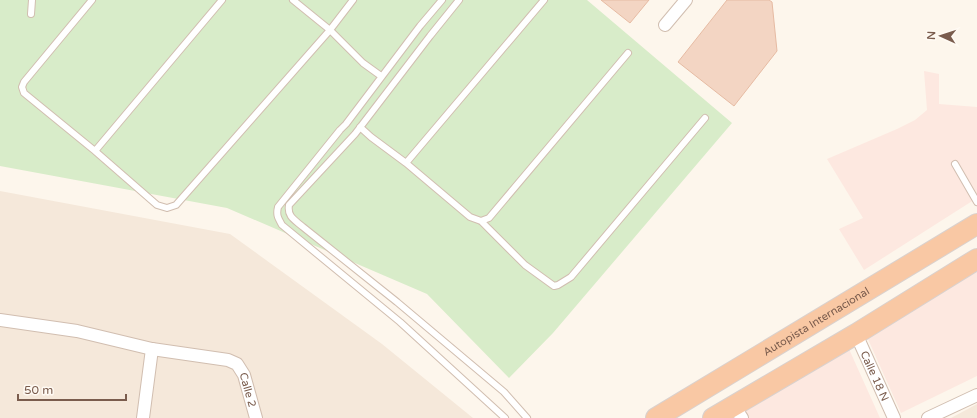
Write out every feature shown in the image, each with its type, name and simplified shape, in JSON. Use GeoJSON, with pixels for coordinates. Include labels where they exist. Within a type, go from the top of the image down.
{"type":"FeatureCollection","features":[{"type":"Feature","properties":{"kind":"highway","name":"Autopista Internacional"},"geometry":{"type":"LineString","coordinates":[[656,418],[977,224]]}},
{"type":"Feature","properties":{"kind":"highway"},"geometry":{"type":"LineString","coordinates":[[713,418],[738,412],[856,334],[977,259]]}},
{"type":"Feature","properties":{"kind":"street"},"geometry":{"type":"LineString","coordinates":[[665,25],[686,0]]}},
{"type":"Feature","properties":{"kind":"street"},"geometry":{"type":"LineString","coordinates":[[0,320],[77,331],[152,349],[142,418]]}},
{"type":"Feature","properties":{"kind":"street","name":"Calle 18 N"},"geometry":{"type":"LineString","coordinates":[[856,334],[894,418]]}},
{"type":"Feature","properties":{"kind":"street","name":"Calle 2"},"geometry":{"type":"LineString","coordinates":[[152,349],[228,360],[237,364],[244,375],[256,418]]}},
{"type":"Feature","properties":{"kind":"street"},"geometry":{"type":"LineString","coordinates":[[928,418],[977,395]]}},
{"type":"Feature","properties":{"kind":"lane"},"geometry":{"type":"LineString","coordinates":[[31,14],[32,0]]}},
{"type":"Feature","properties":{"kind":"lane"},"geometry":{"type":"LineString","coordinates":[[92,0],[24,82],[22,87],[24,93],[95,151],[157,205],[167,208],[176,205],[330,30],[353,0]]}},
{"type":"Feature","properties":{"kind":"lane"},"geometry":{"type":"LineString","coordinates":[[95,151],[222,0]]}},
{"type":"Feature","properties":{"kind":"lane"},"geometry":{"type":"LineString","coordinates":[[293,0],[330,30],[363,62],[381,76]]}},
{"type":"Feature","properties":{"kind":"lane"},"geometry":{"type":"LineString","coordinates":[[442,0],[381,76],[346,124],[278,207],[276,212],[282,225],[400,322],[505,418]]}},
{"type":"Feature","properties":{"kind":"lane"},"geometry":{"type":"LineString","coordinates":[[459,0],[360,127],[318,175],[290,204],[288,210],[289,214],[303,227],[397,302],[504,392],[527,418]]}},
{"type":"Feature","properties":{"kind":"lane"},"geometry":{"type":"LineString","coordinates":[[406,163],[544,0]]}},
{"type":"Feature","properties":{"kind":"lane"},"geometry":{"type":"LineString","coordinates":[[420,26],[430,36]]}},
{"type":"Feature","properties":{"kind":"lane"},"geometry":{"type":"LineString","coordinates":[[481,221],[489,218],[628,53]]}},
{"type":"Feature","properties":{"kind":"lane"},"geometry":{"type":"LineString","coordinates":[[360,127],[406,163],[470,217],[481,221],[525,265],[554,286],[571,277],[705,118]]}},
{"type":"Feature","properties":{"kind":"lane"},"geometry":{"type":"LineString","coordinates":[[955,164],[977,202]]}},
{"type":"Feature","properties":{"kind":"lane"},"geometry":{"type":"LineString","coordinates":[[276,212],[288,210]]}},
{"type":"Feature","properties":{"kind":"shaded area"},"geometry":{"type":"Polygon","coordinates":[[[924,71],[939,74],[939,104],[977,107],[977,198],[864,270],[839,229],[863,218],[827,159],[897,129],[915,120],[927,110],[924,71]]]}},
{"type":"Feature","properties":{"kind":"shaded area"},"geometry":{"type":"Polygon","coordinates":[[[0,191],[230,234],[382,344],[473,418],[0,418],[0,191]]]}},
{"type":"Feature","properties":{"kind":"shaded area"},"geometry":{"type":"Polygon","coordinates":[[[977,270],[977,376],[901,413],[867,337],[977,270]]]}},
{"type":"Feature","properties":{"kind":"shaded area"},"geometry":{"type":"Polygon","coordinates":[[[849,349],[880,418],[733,418],[849,349]]]}},
{"type":"Feature","properties":{"kind":"shaded area"},"geometry":{"type":"Polygon","coordinates":[[[977,404],[977,418],[951,418],[977,404]]]}},
{"type":"Feature","properties":{"kind":"green space"},"geometry":{"type":"Polygon","coordinates":[[[0,0],[587,0],[732,123],[553,333],[509,378],[427,294],[227,208],[0,166],[0,0]]]}},
{"type":"Feature","properties":{"kind":"building"},"geometry":{"type":"Polygon","coordinates":[[[601,0],[649,0],[630,23],[601,0]]]}},
{"type":"Feature","properties":{"kind":"building"},"geometry":{"type":"Polygon","coordinates":[[[727,0],[769,0],[772,2],[777,51],[734,106],[678,62],[727,0]]]}}]}
